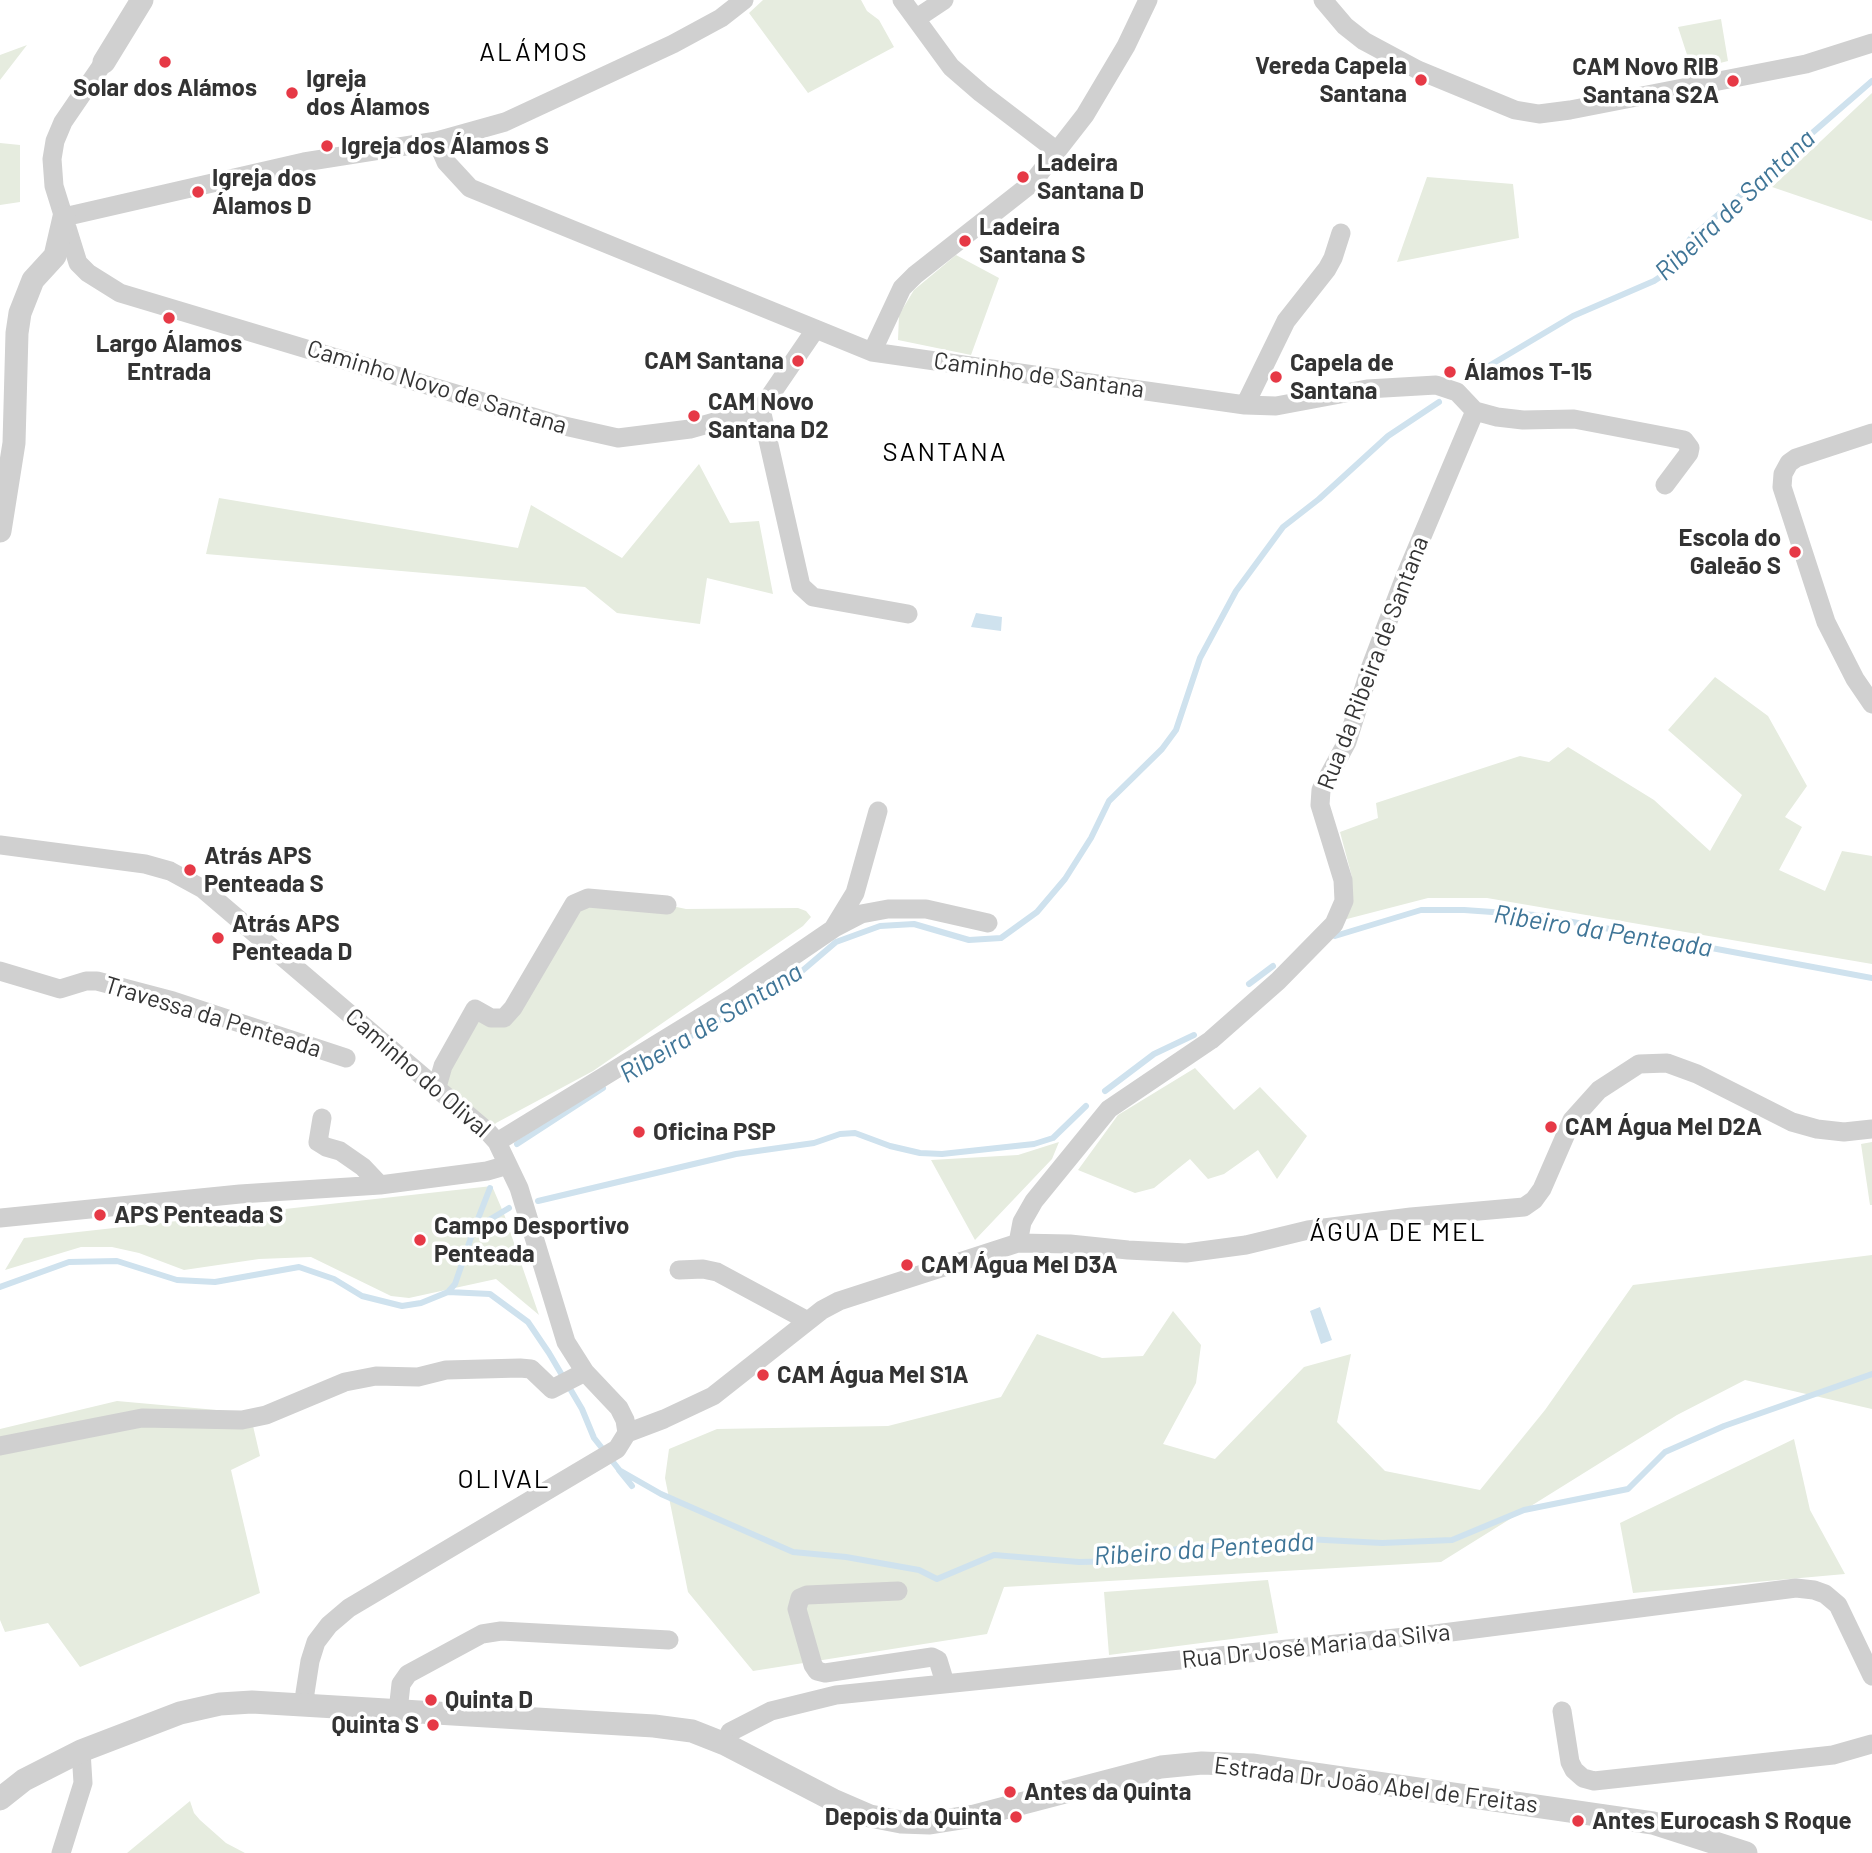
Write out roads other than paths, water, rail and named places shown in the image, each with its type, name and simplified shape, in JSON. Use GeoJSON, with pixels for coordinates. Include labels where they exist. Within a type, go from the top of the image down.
{"type":"FeatureCollection","features":[{"type":"Feature","properties":{"kind":"street"},"geometry":{"type":"LineString","coordinates":[[104,62],[142,0]]}},
{"type":"Feature","properties":{"kind":"street"},"geometry":{"type":"LineString","coordinates":[[0,531],[14,443],[17,332],[20,313],[33,280],[55,256],[64,217],[304,162],[437,141],[505,122],[673,44],[721,18],[744,0]]}},
{"type":"Feature","properties":{"kind":"street"},"geometry":{"type":"LineString","coordinates":[[902,0],[951,67],[1057,151]]}},
{"type":"Feature","properties":{"kind":"street"},"geometry":{"type":"LineString","coordinates":[[917,18],[944,0]]}},
{"type":"Feature","properties":{"kind":"street"},"geometry":{"type":"LineString","coordinates":[[872,352],[902,288],[1032,183],[1057,151],[1085,115],[1126,46],[1147,0]]}},
{"type":"Feature","properties":{"kind":"street"},"geometry":{"type":"LineString","coordinates":[[1323,0],[1345,26],[1364,41],[1407,64],[1515,110],[1539,114],[1806,64],[1872,43]]}},
{"type":"Feature","properties":{"kind":"street","name":"Caminho Novo de Santana"},"geometry":{"type":"LineString","coordinates":[[104,62],[63,122],[55,141],[52,159],[54,186],[78,263],[88,273],[120,293],[561,425],[618,438],[690,429],[761,409]]}},
{"type":"Feature","properties":{"kind":"street","name":"Caminho de Santana"},"geometry":{"type":"LineString","coordinates":[[437,141],[446,162],[470,188],[872,352],[1245,405],[1276,406],[1367,389],[1436,385],[1457,392],[1475,411],[1497,417],[1523,420],[1574,419],[1684,440],[1690,448],[1689,453],[1665,485]]}},
{"type":"Feature","properties":{"kind":"street"},"geometry":{"type":"LineString","coordinates":[[1245,405],[1286,321],[1333,258],[1341,233]]}},
{"type":"Feature","properties":{"kind":"street"},"geometry":{"type":"LineString","coordinates":[[815,330],[761,409],[801,586],[813,597],[908,614]]}},
{"type":"Feature","properties":{"kind":"street","name":"Rua da Ribeira de Santana"},"geometry":{"type":"LineString","coordinates":[[1018,1242],[1022,1222],[1034,1201],[1109,1109],[1211,1040],[1279,981],[1334,924],[1343,901],[1343,880],[1320,805],[1321,790],[1347,742],[1371,666],[1404,579],[1475,411]]}},
{"type":"Feature","properties":{"kind":"street"},"geometry":{"type":"LineString","coordinates":[[1872,433],[1805,453],[1789,463],[1783,474],[1782,487],[1826,622],[1855,679],[1872,704]]}},
{"type":"Feature","properties":{"kind":"street"},"geometry":{"type":"LineString","coordinates":[[833,929],[855,893],[878,811]]}},
{"type":"Feature","properties":{"kind":"street","name":"Caminho do Olival"},"geometry":{"type":"LineString","coordinates":[[0,845],[145,864],[170,872],[203,889],[437,1087],[497,1142],[519,1188],[566,1342],[585,1371],[619,1408],[627,1433]]}},
{"type":"Feature","properties":{"kind":"street"},"geometry":{"type":"LineString","coordinates":[[437,1087],[443,1066],[475,1009],[491,1018],[504,1018],[513,1008],[574,904],[587,898],[667,905]]}},
{"type":"Feature","properties":{"kind":"street"},"geometry":{"type":"LineString","coordinates":[[497,1142],[732,998],[833,929],[861,914],[888,908],[926,909],[988,923]]}},
{"type":"Feature","properties":{"kind":"street","name":"Travessa da Penteada"},"geometry":{"type":"LineString","coordinates":[[0,971],[60,989],[86,981],[97,981],[173,1001],[346,1058]]}},
{"type":"Feature","properties":{"kind":"street"},"geometry":{"type":"LineString","coordinates":[[306,1704],[306,1683],[316,1642],[329,1625],[349,1608],[595,1463],[617,1449],[627,1433],[713,1396],[822,1310],[839,1301],[1018,1242],[1186,1252],[1246,1245],[1318,1229],[1524,1207],[1534,1200],[1542,1189],[1572,1120],[1599,1090],[1639,1064],[1667,1063],[1697,1074],[1792,1122],[1817,1129],[1844,1132],[1872,1129]]}},
{"type":"Feature","properties":{"kind":"street"},"geometry":{"type":"LineString","coordinates":[[322,1118],[318,1142],[340,1151],[363,1167],[380,1185]]}},
{"type":"Feature","properties":{"kind":"street"},"geometry":{"type":"LineString","coordinates":[[0,1218],[240,1194],[380,1185],[487,1171],[508,1165]]}},
{"type":"Feature","properties":{"kind":"street"},"geometry":{"type":"LineString","coordinates":[[678,1270],[717,1272],[808,1321]]}},
{"type":"Feature","properties":{"kind":"street"},"geometry":{"type":"LineString","coordinates":[[0,1447],[142,1418],[242,1420],[267,1415],[345,1382],[376,1376],[418,1377],[446,1370],[520,1368],[531,1369],[552,1389],[585,1371]]}},
{"type":"Feature","properties":{"kind":"street","name":"Rua Dr José Maria da Silva"},"geometry":{"type":"LineString","coordinates":[[725,1744],[730,1732],[771,1711],[836,1695],[1435,1634],[1796,1588],[1825,1594],[1838,1605],[1872,1676]]}},
{"type":"Feature","properties":{"kind":"street"},"geometry":{"type":"LineString","coordinates":[[898,1591],[807,1595],[800,1598],[797,1609],[813,1665],[817,1671],[825,1673],[932,1657],[937,1660],[944,1683]]}},
{"type":"Feature","properties":{"kind":"street"},"geometry":{"type":"LineString","coordinates":[[398,1711],[401,1684],[408,1674],[482,1634],[501,1630],[669,1640]]}},
{"type":"Feature","properties":{"kind":"street","name":"Estrada Dr João Abel de Freitas"},"geometry":{"type":"LineString","coordinates":[[0,1799],[24,1780],[80,1751],[180,1713],[220,1704],[306,1704],[654,1726],[692,1731],[725,1744],[833,1800],[870,1816],[901,1822],[930,1823],[974,1815],[1161,1768],[1202,1763],[1252,1765],[1653,1823],[1746,1853]]}},
{"type":"Feature","properties":{"kind":"street"},"geometry":{"type":"LineString","coordinates":[[1562,1711],[1570,1762],[1583,1778],[1594,1781],[1833,1755],[1872,1744]]}},
{"type":"Feature","properties":{"kind":"street"},"geometry":{"type":"LineString","coordinates":[[61,1853],[83,1783],[80,1751]]}},
{"type":"Feature","properties":{"kind":"water"},"geometry":{"type":"Polygon","coordinates":[[[976,613],[1002,617],[1001,631],[971,627],[976,613]]]}},
{"type":"Feature","properties":{"kind":"water"},"geometry":{"type":"Polygon","coordinates":[[[1320,1307],[1332,1340],[1321,1344],[1310,1311],[1320,1307]]]}},
{"type":"Feature","properties":{"kind":"waterway","name":"Ribeira de Santana"},"geometry":{"type":"LineString","coordinates":[[1477,373],[1573,316],[1654,281],[1675,267],[1690,239],[1872,81]]}},
{"type":"Feature","properties":{"kind":"waterway","name":"Ribeira de Santana"},"geometry":{"type":"LineString","coordinates":[[651,1059],[795,977],[836,942],[880,926],[914,924],[969,940],[1001,938],[1037,912],[1065,879],[1091,838],[1109,801],[1162,749],[1176,730],[1200,658],[1236,591],[1283,527],[1319,499],[1388,436],[1439,402]]}},
{"type":"Feature","properties":{"kind":"waterway","name":"Ribeiro da Penteada"},"geometry":{"type":"LineString","coordinates":[[1335,936],[1421,910],[1535,915],[1872,978]]}},
{"type":"Feature","properties":{"kind":"waterway","name":"Ribeiro da Penteada"},"geometry":{"type":"LineString","coordinates":[[1249,984],[1273,966]]}},
{"type":"Feature","properties":{"kind":"waterway","name":"Ribeiro da Penteada"},"geometry":{"type":"LineString","coordinates":[[1105,1091],[1154,1054],[1194,1035]]}},
{"type":"Feature","properties":{"kind":"waterway","name":"Ribeira de Santana"},"geometry":{"type":"LineString","coordinates":[[517,1144],[603,1088]]}},
{"type":"Feature","properties":{"kind":"waterway","name":"Ribeiro da Penteada"},"geometry":{"type":"LineString","coordinates":[[538,1201],[736,1154],[814,1143],[840,1134],[855,1133],[890,1146],[920,1153],[942,1154],[1034,1144],[1053,1138],[1086,1106]]}},
{"type":"Feature","properties":{"kind":"waterway","name":"Ribeira de Santana"},"geometry":{"type":"LineString","coordinates":[[474,1229],[490,1188]]}},
{"type":"Feature","properties":{"kind":"waterway","name":"Ribeiro da Penteada"},"geometry":{"type":"LineString","coordinates":[[448,1292],[455,1284],[474,1229],[509,1208]]}},
{"type":"Feature","properties":{"kind":"waterway","name":"Ribeiro da Penteada"},"geometry":{"type":"LineString","coordinates":[[0,1287],[69,1262],[117,1261],[177,1280],[215,1282],[299,1267],[334,1279],[362,1296],[402,1306],[421,1303],[448,1292],[490,1294],[528,1322],[582,1409],[594,1438],[632,1486],[619,1470],[661,1494],[793,1552],[846,1557],[919,1570],[937,1579],[994,1555],[1079,1562],[1125,1561],[1182,1548],[1306,1539],[1382,1543],[1452,1540],[1524,1510],[1628,1489],[1665,1452],[1724,1426],[1872,1374]]}},
{"type":"Feature","properties":{"kind":"place","name":"Solar dos Alámos"},"geometry":{"type":"Point","coordinates":[165,62]}},
{"type":"Feature","properties":{"kind":"place","name":"Vereda Capela Santana"},"geometry":{"type":"Point","coordinates":[1421,80]}},
{"type":"Feature","properties":{"kind":"place","name":"CAM Novo RIB Santana S2A"},"geometry":{"type":"Point","coordinates":[1733,81]}},
{"type":"Feature","properties":{"kind":"place","name":"Igreja dos Álamos"},"geometry":{"type":"Point","coordinates":[292,93]}},
{"type":"Feature","properties":{"kind":"place","name":"Igreja dos Álamos S"},"geometry":{"type":"Point","coordinates":[327,146]}},
{"type":"Feature","properties":{"kind":"place","name":"Ladeira Santana D"},"geometry":{"type":"Point","coordinates":[1023,177]}},
{"type":"Feature","properties":{"kind":"place","name":"Igreja dos Álamos D"},"geometry":{"type":"Point","coordinates":[198,192]}},
{"type":"Feature","properties":{"kind":"place","name":"Ladeira Santana S"},"geometry":{"type":"Point","coordinates":[965,241]}},
{"type":"Feature","properties":{"kind":"place","name":"Largo Álamos Entrada"},"geometry":{"type":"Point","coordinates":[169,318]}},
{"type":"Feature","properties":{"kind":"place","name":"CAM Santana"},"geometry":{"type":"Point","coordinates":[798,361]}},
{"type":"Feature","properties":{"kind":"place","name":"Álamos T-15"},"geometry":{"type":"Point","coordinates":[1450,372]}},
{"type":"Feature","properties":{"kind":"place","name":"Capela de Santana"},"geometry":{"type":"Point","coordinates":[1276,377]}},
{"type":"Feature","properties":{"kind":"place","name":"CAM Novo Santana D2"},"geometry":{"type":"Point","coordinates":[694,416]}},
{"type":"Feature","properties":{"kind":"place","name":"Escola do Galeão S"},"geometry":{"type":"Point","coordinates":[1795,552]}},
{"type":"Feature","properties":{"kind":"place","name":"Atrás APS Penteada S"},"geometry":{"type":"Point","coordinates":[190,870]}},
{"type":"Feature","properties":{"kind":"place","name":"Atrás APS Penteada D"},"geometry":{"type":"Point","coordinates":[218,938]}},
{"type":"Feature","properties":{"kind":"place","name":"CAM Água Mel D2A"},"geometry":{"type":"Point","coordinates":[1551,1127]}},
{"type":"Feature","properties":{"kind":"place","name":"Oficina PSP"},"geometry":{"type":"Point","coordinates":[639,1132]}},
{"type":"Feature","properties":{"kind":"place","name":"APS Penteada S"},"geometry":{"type":"Point","coordinates":[100,1215]}},
{"type":"Feature","properties":{"kind":"place","name":"Campo Desportivo Penteada"},"geometry":{"type":"Point","coordinates":[420,1240]}},
{"type":"Feature","properties":{"kind":"place","name":"CAM Água Mel D3A"},"geometry":{"type":"Point","coordinates":[907,1265]}},
{"type":"Feature","properties":{"kind":"place","name":"CAM Água Mel S1A"},"geometry":{"type":"Point","coordinates":[763,1375]}},
{"type":"Feature","properties":{"kind":"place","name":"Quinta D"},"geometry":{"type":"Point","coordinates":[431,1700]}},
{"type":"Feature","properties":{"kind":"place","name":"Quinta S"},"geometry":{"type":"Point","coordinates":[433,1725]}},
{"type":"Feature","properties":{"kind":"place","name":"Antes da Quinta"},"geometry":{"type":"Point","coordinates":[1010,1792]}},
{"type":"Feature","properties":{"kind":"place","name":"Depois da Quinta"},"geometry":{"type":"Point","coordinates":[1016,1817]}},
{"type":"Feature","properties":{"kind":"place","name":"Antes Eurocash S Roque"},"geometry":{"type":"Point","coordinates":[1578,1821]}},
{"type":"Feature","properties":{"kind":"district","name":"ALÁMOS"},"geometry":{"type":"Point","coordinates":[534,52]}},
{"type":"Feature","properties":{"kind":"district","name":"SANTANA"},"geometry":{"type":"Point","coordinates":[945,452]}},
{"type":"Feature","properties":{"kind":"district","name":"ÁGUA DE MEL"},"geometry":{"type":"Point","coordinates":[1398,1232]}},
{"type":"Feature","properties":{"kind":"district","name":"OLIVAL"},"geometry":{"type":"Point","coordinates":[504,1479]}}]}
